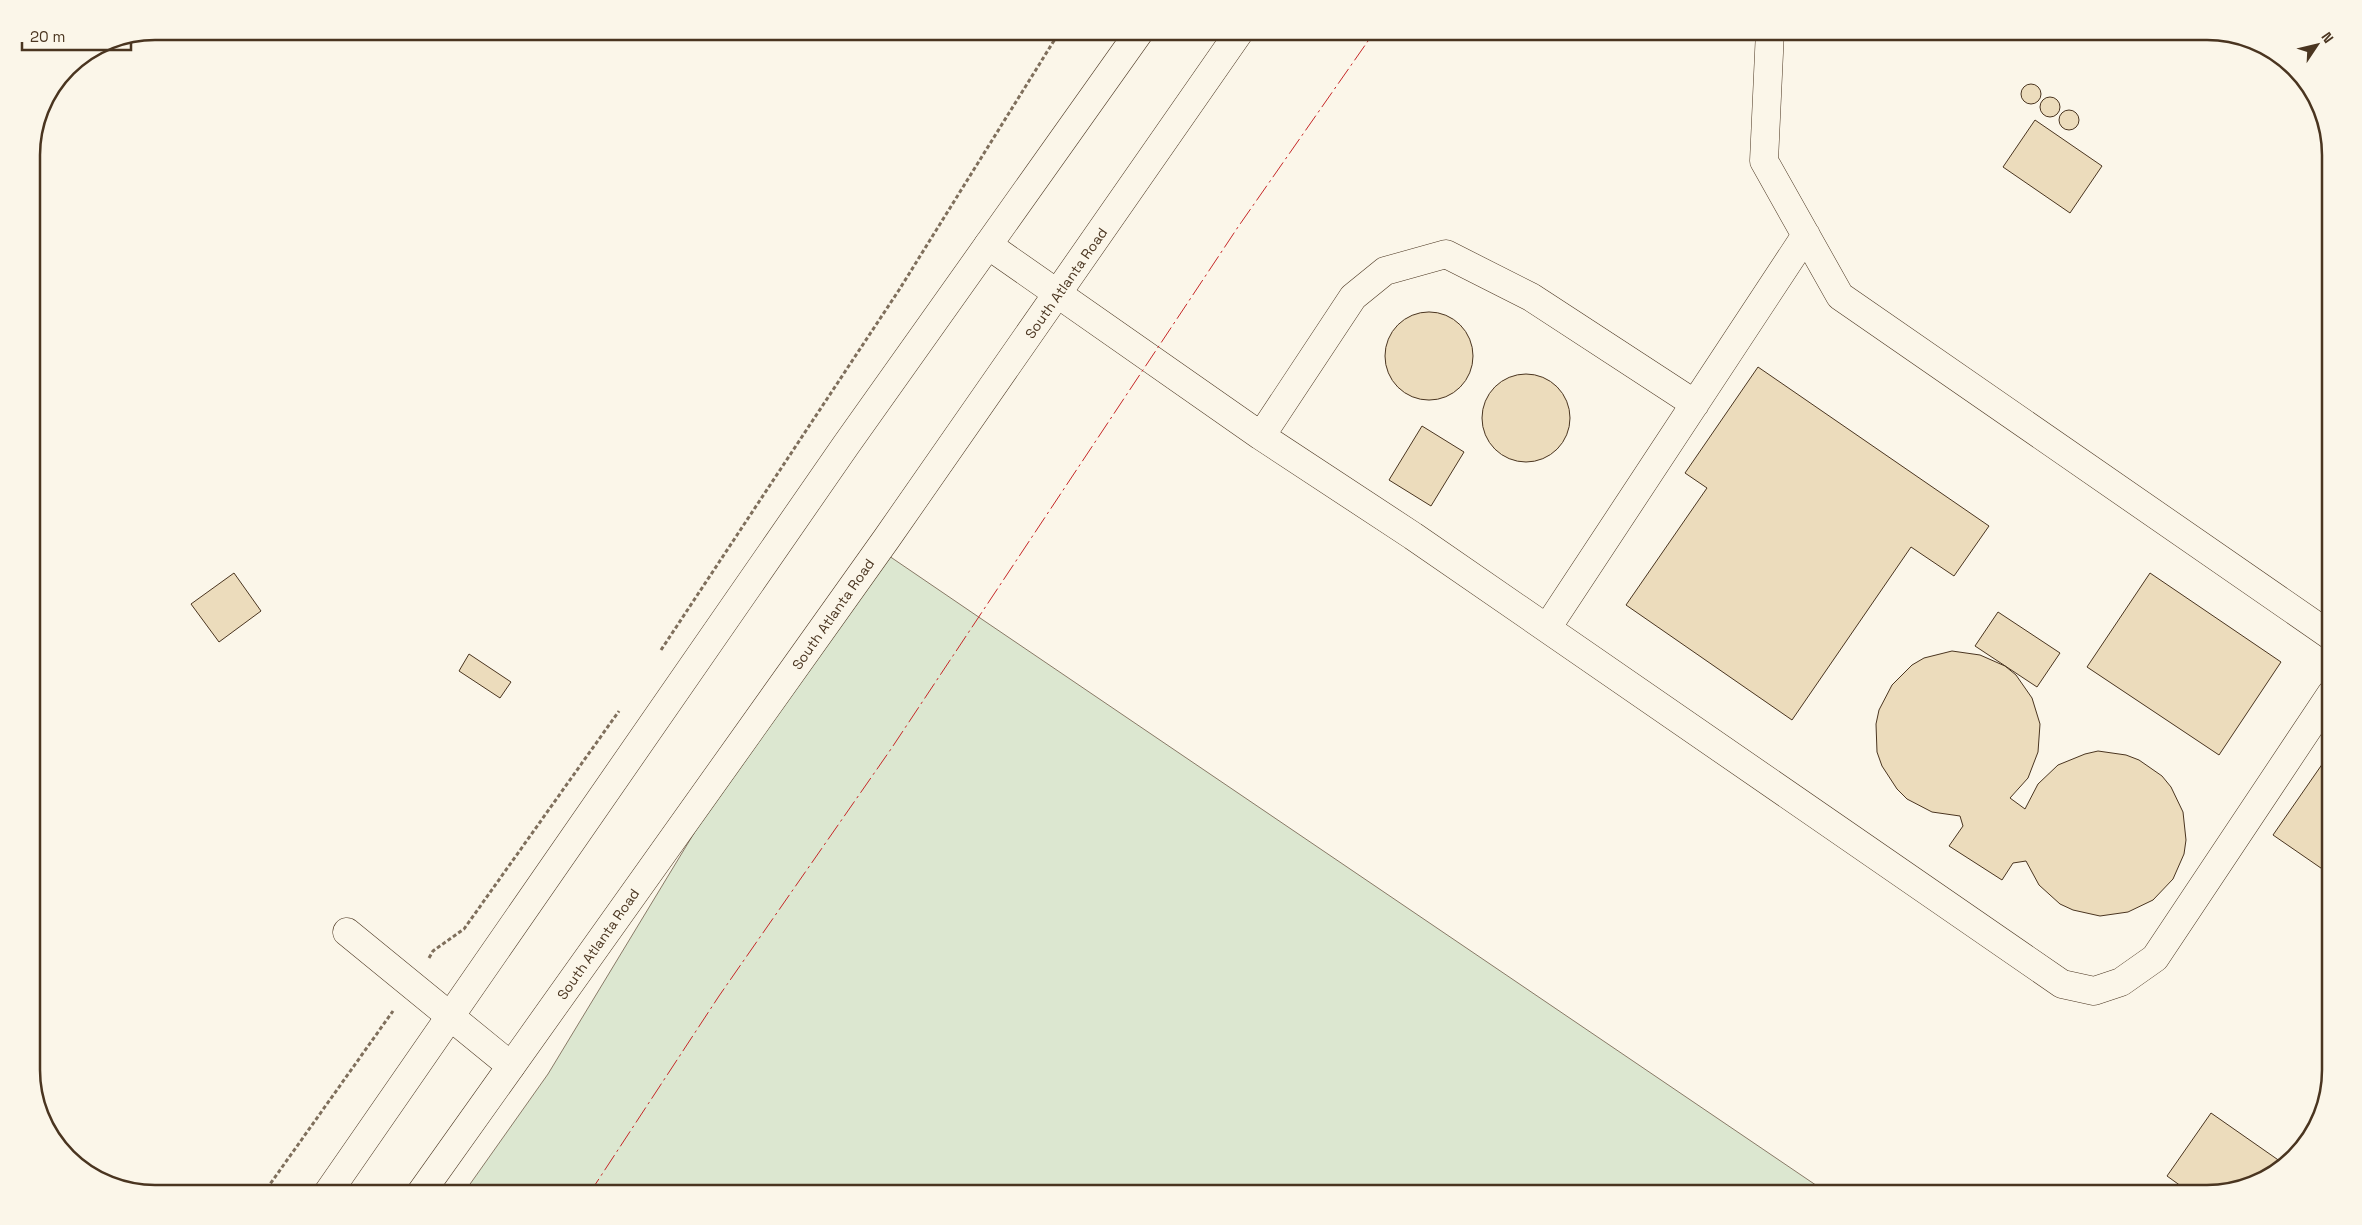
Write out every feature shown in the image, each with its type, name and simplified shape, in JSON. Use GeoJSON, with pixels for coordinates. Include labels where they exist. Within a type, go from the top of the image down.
{"type":"FeatureCollection","features":[{"type":"Feature","properties":{"kind":"main road"},"geometry":{"type":"LineString","coordinates":[[333,1185],[846,444],[1134,40]]}},
{"type":"Feature","properties":{"kind":"main road","name":"South Atlanta Road"},"geometry":{"type":"LineString","coordinates":[[426,1185],[1058,295],[1234,40]]}},
{"type":"Feature","properties":{"kind":"main road"},"geometry":{"type":"LineString","coordinates":[[1770,40],[1764,161],[1840,296],[2322,630]]}},
{"type":"Feature","properties":{"kind":"main road"},"geometry":{"type":"LineString","coordinates":[[1547,628],[1806,235]]}},
{"type":"Feature","properties":{"kind":"main road"},"geometry":{"type":"LineString","coordinates":[[988,245],[1261,436],[1413,536],[2062,984],[2094,991],[2121,982],[2155,958],[2322,708]]}},
{"type":"Feature","properties":{"kind":"main road"},"geometry":{"type":"LineString","coordinates":[[1261,436],[1353,297],[1385,271],[1446,254],[1531,297],[1695,404]]}},
{"type":"Feature","properties":{"kind":"main road"},"geometry":{"type":"LineString","coordinates":[[347,932],[511,1066]]}},
{"type":"Feature","properties":{"kind":"path"},"geometry":{"type":"LineString","coordinates":[[659,652],[899,290],[1054,40]]}},
{"type":"Feature","properties":{"kind":"path"},"geometry":{"type":"LineString","coordinates":[[433,951],[464,929],[621,708]]}},
{"type":"Feature","properties":{"kind":"path"},"geometry":{"type":"LineString","coordinates":[[269,1185],[393,1010]]}},
{"type":"Feature","properties":{"kind":"green space"},"geometry":{"type":"Polygon","coordinates":[[[870,543],[1816,1185],[469,1185],[548,1074],[870,543]]]}},
{"type":"Feature","properties":{"kind":"building"},"geometry":{"type":"Polygon","coordinates":[[[2027,84],[2035,84],[2041,90],[2041,98],[2035,104],[2027,104],[2021,98],[2021,90],[2027,84]]]}},
{"type":"Feature","properties":{"kind":"building"},"geometry":{"type":"Polygon","coordinates":[[[2046,97],[2054,97],[2060,103],[2060,111],[2054,117],[2046,117],[2040,111],[2040,103],[2046,97]]]}},
{"type":"Feature","properties":{"kind":"building"},"geometry":{"type":"Polygon","coordinates":[[[2065,110],[2073,110],[2079,116],[2079,124],[2073,130],[2065,130],[2059,124],[2059,116],[2065,110]]]}},
{"type":"Feature","properties":{"kind":"building"},"geometry":{"type":"Polygon","coordinates":[[[2035,120],[2102,166],[2070,213],[2003,167],[2035,120]]]}},
{"type":"Feature","properties":{"kind":"building"},"geometry":{"type":"Polygon","coordinates":[[[1429,312],[1446,316],[1460,325],[1469,339],[1473,356],[1469,373],[1460,387],[1446,396],[1429,400],[1412,396],[1398,387],[1389,373],[1385,356],[1389,339],[1398,325],[1412,316],[1429,312]]]}},
{"type":"Feature","properties":{"kind":"building"},"geometry":{"type":"Polygon","coordinates":[[[1758,367],[1989,526],[1954,576],[1911,547],[1792,720],[1626,605],[1707,488],[1685,473],[1758,367]]]}},
{"type":"Feature","properties":{"kind":"building"},"geometry":{"type":"Polygon","coordinates":[[[1526,374],[1543,378],[1557,387],[1566,401],[1570,418],[1566,435],[1557,449],[1543,458],[1526,462],[1509,458],[1495,449],[1486,435],[1482,418],[1486,401],[1495,387],[1509,378],[1526,374]]]}},
{"type":"Feature","properties":{"kind":"building"},"geometry":{"type":"Polygon","coordinates":[[[1422,426],[1464,452],[1431,506],[1389,480],[1422,426]]]}},
{"type":"Feature","properties":{"kind":"building"},"geometry":{"type":"Polygon","coordinates":[[[234,573],[261,611],[219,642],[191,604],[234,573]]]}},
{"type":"Feature","properties":{"kind":"building"},"geometry":{"type":"Polygon","coordinates":[[[2150,573],[2281,662],[2219,755],[2087,667],[2150,573]]]}},
{"type":"Feature","properties":{"kind":"building"},"geometry":{"type":"Polygon","coordinates":[[[1998,612],[2060,653],[2037,687],[1975,646],[1998,612]]]}},
{"type":"Feature","properties":{"kind":"building"},"geometry":{"type":"Polygon","coordinates":[[[1952,651],[1980,655],[2005,666],[2016,675],[2032,698],[2040,724],[2038,752],[2028,778],[2010,798],[2025,809],[2038,784],[2058,765],[2098,751],[2126,755],[2139,760],[2162,776],[2171,787],[2183,812],[2186,840],[2184,854],[2173,879],[2153,900],[2128,912],[2100,916],[2073,910],[2060,904],[2039,885],[2026,861],[2013,863],[2002,880],[1949,846],[1963,826],[1960,816],[1932,812],[1907,799],[1897,789],[1882,766],[1877,752],[1876,724],[1879,710],[1892,685],[1912,665],[1924,658],[1952,651]]]}},
{"type":"Feature","properties":{"kind":"building"},"geometry":{"type":"Polygon","coordinates":[[[469,654],[511,682],[500,698],[459,671],[469,654]]]}},
{"type":"Feature","properties":{"kind":"building"},"geometry":{"type":"Polygon","coordinates":[[[2322,764],[2322,869],[2273,835],[2322,764]]]}},
{"type":"Feature","properties":{"kind":"building"},"geometry":{"type":"Polygon","coordinates":[[[2211,1113],[2279,1160],[2251,1176],[2222,1184],[2180,1185],[2167,1176],[2211,1113]]]}},
{"type":"Feature","properties":{"kind":"power"},"geometry":{"type":"LineString","coordinates":[[595,1185],[719,996],[891,749],[1238,227],[1369,40]]}}]}
